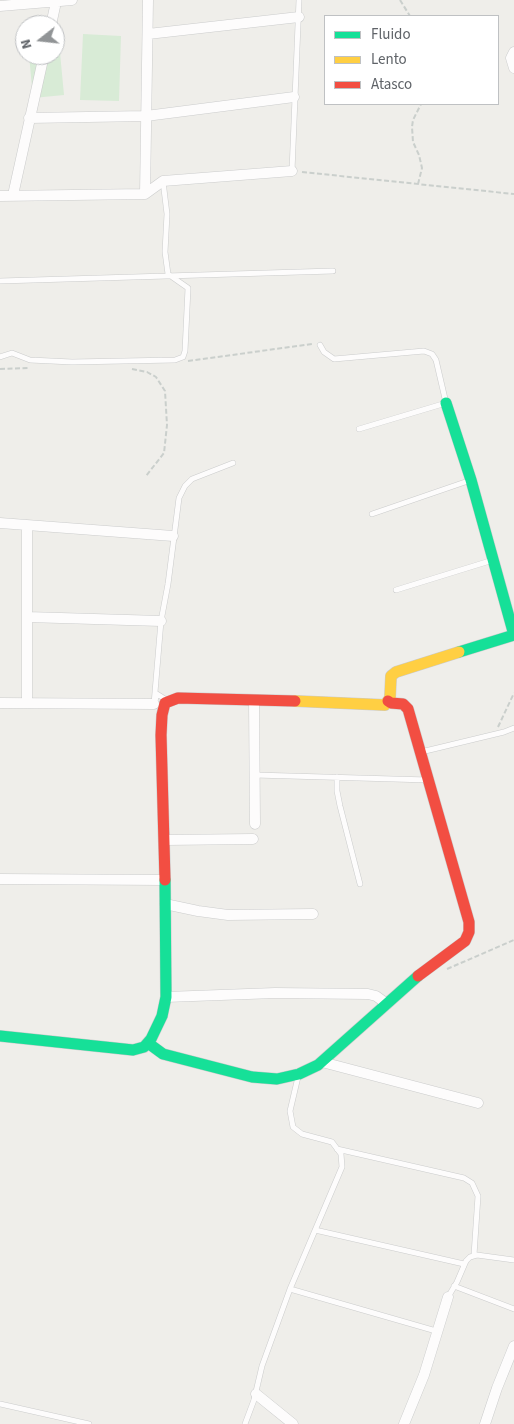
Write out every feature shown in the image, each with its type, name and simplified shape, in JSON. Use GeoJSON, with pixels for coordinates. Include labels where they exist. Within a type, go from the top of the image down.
{"type":"FeatureCollection","features":[{"type":"Feature","properties":{"kind":"street"},"geometry":{"type":"LineString","coordinates":[[0,6],[72,0]]}},
{"type":"Feature","properties":{"kind":"street"},"geometry":{"type":"LineString","coordinates":[[145,194],[148,0]]}},
{"type":"Feature","properties":{"kind":"street"},"geometry":{"type":"LineString","coordinates":[[53,15],[56,2]]}},
{"type":"Feature","properties":{"kind":"street"},"geometry":{"type":"LineString","coordinates":[[148,34],[299,17]]}},
{"type":"Feature","properties":{"kind":"street"},"geometry":{"type":"LineString","coordinates":[[514,52],[511,58],[514,68]]}},
{"type":"Feature","properties":{"kind":"street"},"geometry":{"type":"LineString","coordinates":[[13,196],[42,65]]}},
{"type":"Feature","properties":{"kind":"street"},"geometry":{"type":"LineString","coordinates":[[29,118],[146,116],[294,97]]}},
{"type":"Feature","properties":{"kind":"street"},"geometry":{"type":"LineString","coordinates":[[0,196],[145,194],[163,181],[292,171]]}},
{"type":"Feature","properties":{"kind":"street"},"geometry":{"type":"LineString","coordinates":[[0,1036],[128,1050],[139,1049],[148,1043],[160,1020],[166,997],[166,880],[161,735],[165,703],[178,698],[284,700],[385,705],[391,693],[391,676],[396,672],[514,635],[471,480],[446,403]]}},
{"type":"Feature","properties":{"kind":"street"},"geometry":{"type":"LineString","coordinates":[[0,523],[173,536]]}},
{"type":"Feature","properties":{"kind":"street"},"geometry":{"type":"LineString","coordinates":[[27,526],[27,703]]}},
{"type":"Feature","properties":{"kind":"street"},"geometry":{"type":"LineString","coordinates":[[27,617],[161,621]]}},
{"type":"Feature","properties":{"kind":"street"},"geometry":{"type":"LineString","coordinates":[[254,700],[255,824]]}},
{"type":"Feature","properties":{"kind":"street"},"geometry":{"type":"LineString","coordinates":[[148,1043],[162,1054],[252,1077],[276,1079],[299,1074],[322,1062],[418,976],[465,941],[469,932],[469,922],[408,709],[403,704],[388,701]]}},
{"type":"Feature","properties":{"kind":"street"},"geometry":{"type":"LineString","coordinates":[[0,703],[154,704]]}},
{"type":"Feature","properties":{"kind":"street"},"geometry":{"type":"LineString","coordinates":[[165,840],[253,839]]}},
{"type":"Feature","properties":{"kind":"street"},"geometry":{"type":"LineString","coordinates":[[0,879],[166,880]]}},
{"type":"Feature","properties":{"kind":"street"},"geometry":{"type":"LineString","coordinates":[[166,904],[228,915],[313,914]]}},
{"type":"Feature","properties":{"kind":"street"},"geometry":{"type":"LineString","coordinates":[[166,997],[275,993],[368,994],[376,996],[386,1004]]}},
{"type":"Feature","properties":{"kind":"street"},"geometry":{"type":"LineString","coordinates":[[322,1062],[478,1103]]}},
{"type":"Feature","properties":{"kind":"street"},"geometry":{"type":"LineString","coordinates":[[404,1424],[424,1375],[448,1297]]}},
{"type":"Feature","properties":{"kind":"street"},"geometry":{"type":"LineString","coordinates":[[485,1424],[514,1346]]}},
{"type":"Feature","properties":{"kind":"street"},"geometry":{"type":"LineString","coordinates":[[256,1394],[293,1424]]}},
{"type":"Feature","properties":{"kind":"lane"},"geometry":{"type":"LineString","coordinates":[[292,171],[299,0]]}},
{"type":"Feature","properties":{"kind":"lane"},"geometry":{"type":"LineString","coordinates":[[0,357],[12,354],[30,360],[72,362],[181,359],[185,351],[188,288],[168,274],[165,252],[167,214],[163,181]]}},
{"type":"Feature","properties":{"kind":"lane"},"geometry":{"type":"LineString","coordinates":[[0,281],[333,271]]}},
{"type":"Feature","properties":{"kind":"lane"},"geometry":{"type":"LineString","coordinates":[[320,344],[324,352],[334,358],[424,351],[434,357],[438,363],[446,403],[359,430]]}},
{"type":"Feature","properties":{"kind":"lane"},"geometry":{"type":"LineString","coordinates":[[154,704],[161,621],[168,584],[179,498],[185,486],[197,477],[234,463]]}},
{"type":"Feature","properties":{"kind":"lane"},"geometry":{"type":"LineString","coordinates":[[372,514],[471,480]]}},
{"type":"Feature","properties":{"kind":"lane"},"geometry":{"type":"LineString","coordinates":[[396,590],[493,560]]}},
{"type":"Feature","properties":{"kind":"lane"},"geometry":{"type":"LineString","coordinates":[[154,704],[157,694],[168,701]]}},
{"type":"Feature","properties":{"kind":"lane"},"geometry":{"type":"LineString","coordinates":[[421,753],[514,728]]}},
{"type":"Feature","properties":{"kind":"lane"},"geometry":{"type":"LineString","coordinates":[[254,775],[428,780]]}},
{"type":"Feature","properties":{"kind":"lane"},"geometry":{"type":"LineString","coordinates":[[337,777],[340,806],[360,884]]}},
{"type":"Feature","properties":{"kind":"lane"},"geometry":{"type":"LineString","coordinates":[[245,1424],[256,1394],[262,1366],[290,1289],[342,1166],[341,1154],[332,1142],[302,1134],[293,1127],[290,1111],[299,1074]]}},
{"type":"Feature","properties":{"kind":"lane"},"geometry":{"type":"LineString","coordinates":[[337,1149],[464,1178],[472,1184],[478,1196],[474,1255]]}},
{"type":"Feature","properties":{"kind":"lane"},"geometry":{"type":"LineString","coordinates":[[316,1230],[464,1264]]}},
{"type":"Feature","properties":{"kind":"lane"},"geometry":{"type":"LineString","coordinates":[[448,1297],[464,1264],[474,1255],[514,1260]]}},
{"type":"Feature","properties":{"kind":"lane"},"geometry":{"type":"LineString","coordinates":[[454,1286],[514,1309]]}},
{"type":"Feature","properties":{"kind":"lane"},"geometry":{"type":"LineString","coordinates":[[290,1289],[436,1331]]}},
{"type":"Feature","properties":{"kind":"lane"},"geometry":{"type":"LineString","coordinates":[[0,1404],[89,1424]]}},
{"type":"Feature","properties":{"kind":"path"},"geometry":{"type":"LineString","coordinates":[[400,0],[409,15]]}},
{"type":"Feature","properties":{"kind":"path"},"geometry":{"type":"LineString","coordinates":[[418,184],[422,168],[413,142],[412,127],[413,120],[420,105]]}},
{"type":"Feature","properties":{"kind":"path"},"geometry":{"type":"LineString","coordinates":[[292,171],[514,194]]}},
{"type":"Feature","properties":{"kind":"path"},"geometry":{"type":"LineString","coordinates":[[181,359],[191,362],[320,344]]}},
{"type":"Feature","properties":{"kind":"path"},"geometry":{"type":"LineString","coordinates":[[0,369],[37,368]]}},
{"type":"Feature","properties":{"kind":"path"},"geometry":{"type":"LineString","coordinates":[[124,369],[147,372],[156,377],[165,390],[167,425],[164,453],[146,476]]}},
{"type":"Feature","properties":{"kind":"path"},"geometry":{"type":"LineString","coordinates":[[496,734],[514,693]]}},
{"type":"Feature","properties":{"kind":"path"},"geometry":{"type":"LineString","coordinates":[[441,972],[514,940]]}},
{"type":"Feature","properties":{"kind":"green space"},"geometry":{"type":"Polygon","coordinates":[[[83,34],[121,36],[119,101],[80,100],[83,34]]]}},
{"type":"Feature","properties":{"kind":"green space"},"geometry":{"type":"Polygon","coordinates":[[[30,65],[61,65],[64,95],[33,98],[30,65]]]}},
{"type":"Feature","properties":{"kind":"traffic: fast"},"geometry":{"type":"LineString","coordinates":[[446,403],[471,480],[514,635],[459,652]]}},
{"type":"Feature","properties":{"kind":"traffic: fast"},"geometry":{"type":"LineString","coordinates":[[0,1036],[133,1050],[144,1047],[151,1039],[162,1016],[166,997],[165,880]]}},
{"type":"Feature","properties":{"kind":"traffic: fast"},"geometry":{"type":"LineString","coordinates":[[148,1043],[163,1054],[252,1077],[277,1079],[299,1074],[318,1065],[418,976]]}},
{"type":"Feature","properties":{"kind":"traffic: slow"},"geometry":{"type":"LineString","coordinates":[[295,701],[385,705],[390,698],[391,676],[396,672],[459,652]]}},
{"type":"Feature","properties":{"kind":"traffic: jam"},"geometry":{"type":"LineString","coordinates":[[165,880],[161,735],[165,703],[178,698],[295,701]]}},
{"type":"Feature","properties":{"kind":"traffic: jam"},"geometry":{"type":"LineString","coordinates":[[388,701],[403,704],[408,709],[469,922],[469,932],[465,941],[418,976]]}}]}
